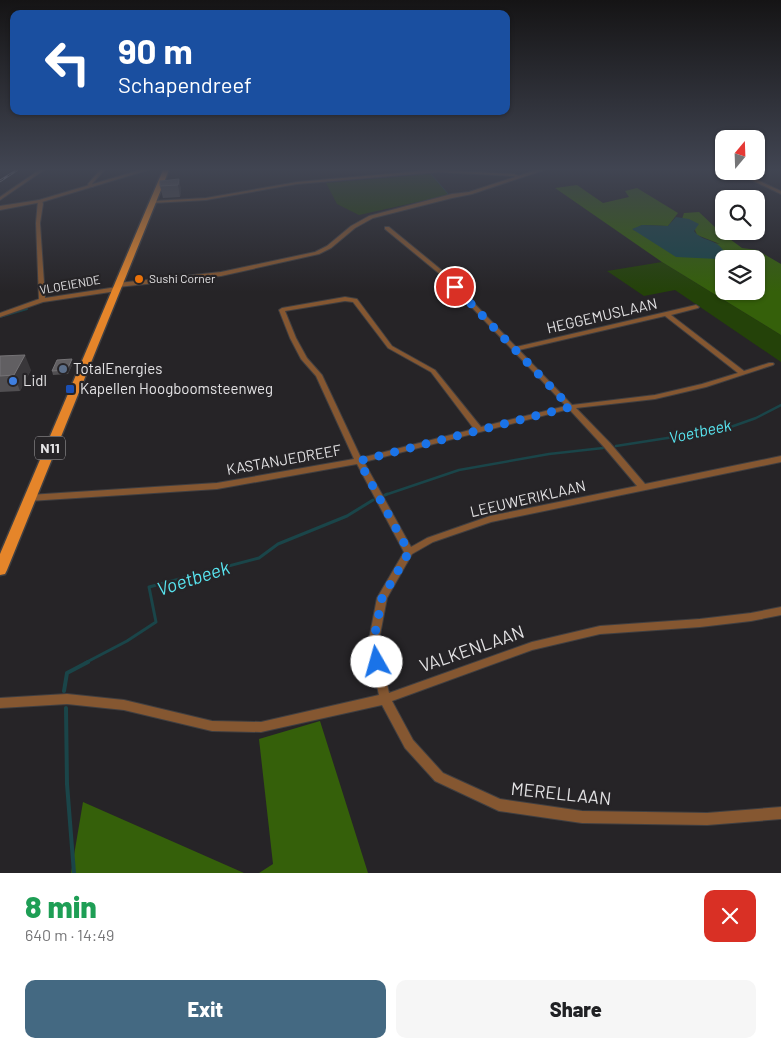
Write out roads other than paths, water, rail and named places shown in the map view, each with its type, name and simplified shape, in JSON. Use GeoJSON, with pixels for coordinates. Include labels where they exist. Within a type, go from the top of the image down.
{"type":"FeatureCollection","features":[{"type":"Feature","properties":{"kind":"main road","name":"N11"},"geometry":{"type":"LineString","coordinates":[[0,570],[149,211]]}},
{"type":"Feature","properties":{"kind":"street"},"geometry":{"type":"LineString","coordinates":[[40,211],[38,223],[42,300]]}},
{"type":"Feature","properties":{"kind":"street"},"geometry":{"type":"LineString","coordinates":[[117,287],[221,274],[317,253],[329,247],[353,226],[373,216],[394,211]]}},
{"type":"Feature","properties":{"kind":"street"},"geometry":{"type":"LineString","coordinates":[[387,228],[443,274],[607,445],[643,487]]}},
{"type":"Feature","properties":{"kind":"street","name":"VLOEIENDE"},"geometry":{"type":"LineString","coordinates":[[0,316],[42,300],[117,287]]}},
{"type":"Feature","properties":{"kind":"street"},"geometry":{"type":"LineString","coordinates":[[385,699],[373,644],[382,598],[409,552],[359,461],[318,375],[304,358],[292,338],[282,310],[346,299],[355,300],[390,347],[434,371],[479,430]]}},
{"type":"Feature","properties":{"kind":"street","name":"HEGGEMUSLAAN"},"geometry":{"type":"LineString","coordinates":[[514,349],[696,307]]}},
{"type":"Feature","properties":{"kind":"street"},"geometry":{"type":"LineString","coordinates":[[666,314],[744,373]]}},
{"type":"Feature","properties":{"kind":"street","name":"KASTANJEDREEF"},"geometry":{"type":"LineString","coordinates":[[29,498],[217,486],[359,461],[570,407],[663,395],[704,386],[771,364]]}},
{"type":"Feature","properties":{"kind":"street","name":"LEEUWERIKLAAN"},"geometry":{"type":"LineString","coordinates":[[409,552],[430,540],[490,520],[781,459]]}},
{"type":"Feature","properties":{"kind":"street","name":"VALKENLAAN"},"geometry":{"type":"LineString","coordinates":[[0,703],[67,699],[124,706],[212,726],[261,727],[385,699],[532,646],[600,630],[700,623],[751,617],[781,611]]}},
{"type":"Feature","properties":{"kind":"street","name":"MERELLAAN"},"geometry":{"type":"LineString","coordinates":[[385,699],[409,744],[439,777],[499,805],[582,817],[707,819],[781,813]]}},
{"type":"Feature","properties":{"kind":"water"},"geometry":{"type":"Polygon","coordinates":[[[676,217],[689,219],[699,224],[694,231],[698,235],[714,242],[723,250],[715,250],[715,259],[676,257],[632,229],[642,225],[668,226],[676,217]]]}},
{"type":"Feature","properties":{"kind":"waterway","name":"VLOEIENDE"},"geometry":{"type":"LineString","coordinates":[[0,317],[27,309]]}},
{"type":"Feature","properties":{"kind":"waterway","name":"Voetbeek"},"geometry":{"type":"LineString","coordinates":[[616,446],[725,429],[756,418],[781,405]]}},
{"type":"Feature","properties":{"kind":"waterway","name":"Voetbeek"},"geometry":{"type":"LineString","coordinates":[[387,494],[385,495],[459,470],[549,454],[603,448]]}},
{"type":"Feature","properties":{"kind":"waterway","name":"Voetbeek"},"geometry":{"type":"LineString","coordinates":[[85,663],[127,641],[156,622],[149,587],[259,558],[278,544],[347,516],[373,500]]}},
{"type":"Feature","properties":{"kind":"waterway","name":"Voetbeek"},"geometry":{"type":"LineString","coordinates":[[64,691],[67,673],[88,662]]}},
{"type":"Feature","properties":{"kind":"waterway","name":"Voetbeek"},"geometry":{"type":"LineString","coordinates":[[66,708],[67,784],[74,873]]}},
{"type":"Feature","properties":{"kind":"place","name":"Sushi Corner"},"geometry":{"type":"Point","coordinates":[139,279]}},
{"type":"Feature","properties":{"kind":"place","name":"TotalEnergies"},"geometry":{"type":"Point","coordinates":[63,369]}},
{"type":"Feature","properties":{"kind":"place","name":"Lidl"},"geometry":{"type":"Point","coordinates":[13,381]}},
{"type":"Feature","properties":{"kind":"place","name":"Kapellen Hoogboomsteenweg"},"geometry":{"type":"Point","coordinates":[70,389]}}]}
